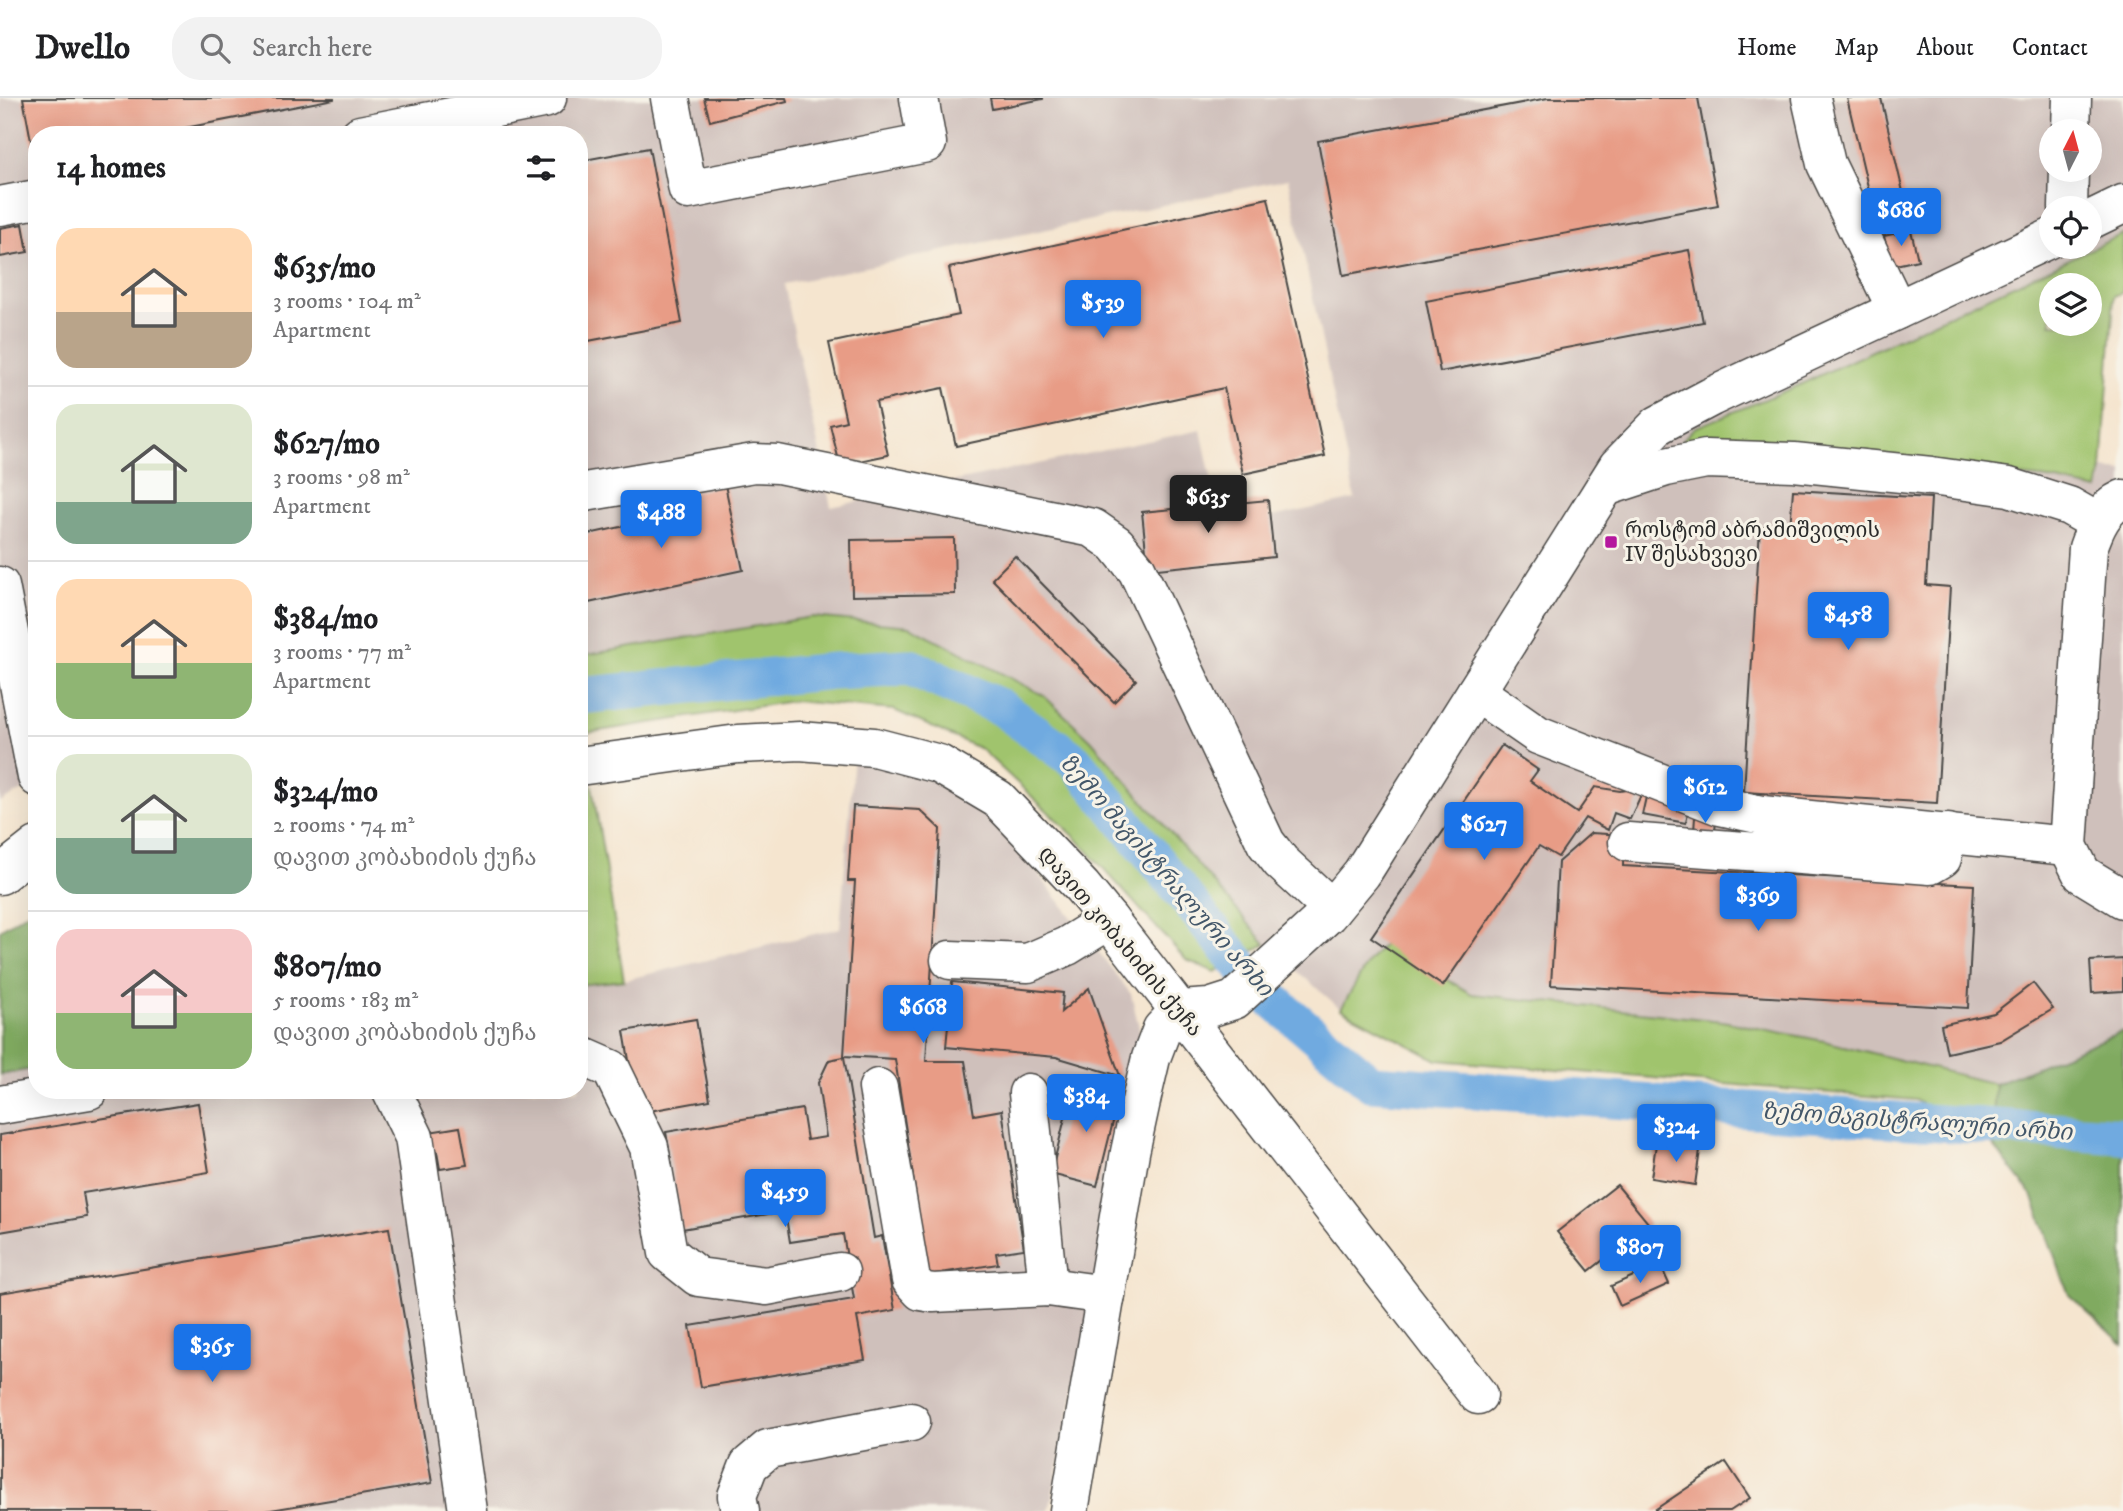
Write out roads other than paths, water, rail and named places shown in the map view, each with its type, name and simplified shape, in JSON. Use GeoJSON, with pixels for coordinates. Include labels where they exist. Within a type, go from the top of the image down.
{"type":"FeatureCollection","features":[{"type":"Feature","properties":{"kind":"street"},"geometry":{"type":"LineString","coordinates":[[405,126],[547,98]]}},
{"type":"Feature","properties":{"kind":"street"},"geometry":{"type":"LineString","coordinates":[[670,98],[688,190],[928,142],[919,98]]}},
{"type":"Feature","properties":{"kind":"street"},"geometry":{"type":"LineString","coordinates":[[1811,98],[1826,164],[1897,310]]}},
{"type":"Feature","properties":{"kind":"street"},"geometry":{"type":"LineString","coordinates":[[2071,119],[2072,98]]}},
{"type":"Feature","properties":{"kind":"street"},"geometry":{"type":"LineString","coordinates":[[0,206],[28,201]]}},
{"type":"Feature","properties":{"kind":"street"},"geometry":{"type":"LineString","coordinates":[[2102,214],[2123,204]]}},
{"type":"Feature","properties":{"kind":"street"},"geometry":{"type":"LineString","coordinates":[[1069,1511],[1130,1152],[1151,1058],[1162,1029],[1180,1010],[1209,1009],[1234,1000],[1332,909],[1363,873],[1618,466],[1658,425],[1711,397],[2039,244]]}},
{"type":"Feature","properties":{"kind":"street"},"geometry":{"type":"LineString","coordinates":[[1605,487],[1666,467],[1706,459],[1794,462],[2009,487],[2069,506],[2110,511],[2088,548],[2068,846],[2082,874],[2123,899]]}},
{"type":"Feature","properties":{"kind":"street"},"geometry":{"type":"LineString","coordinates":[[588,491],[754,463],[778,464],[1093,528],[1116,544],[1137,570],[1266,843],[1280,862],[1332,909]]}},
{"type":"Feature","properties":{"kind":"street"},"geometry":{"type":"LineString","coordinates":[[1,595],[28,696]]}},
{"type":"Feature","properties":{"kind":"street"},"geometry":{"type":"LineString","coordinates":[[1476,692],[1538,735],[1720,806],[1762,815],[2068,846]]}},
{"type":"Feature","properties":{"kind":"street","name":"დავით კობახიძის ქუჩა"},"geometry":{"type":"LineString","coordinates":[[588,765],[738,744],[800,741],[874,747],[939,764],[998,799],[1082,887],[1109,920],[1478,1395]]}},
{"type":"Feature","properties":{"kind":"street"},"geometry":{"type":"LineString","coordinates":[[1628,842],[1930,865],[1942,858],[1948,833]]}},
{"type":"Feature","properties":{"kind":"street"},"geometry":{"type":"LineString","coordinates":[[0,875],[28,853]]}},
{"type":"Feature","properties":{"kind":"street"},"geometry":{"type":"LineString","coordinates":[[950,960],[1028,963],[1067,946],[1109,920]]}},
{"type":"Feature","properties":{"kind":"street"},"geometry":{"type":"LineString","coordinates":[[588,1059],[611,1069],[649,1147],[668,1253],[698,1277],[766,1286],[839,1272]]}},
{"type":"Feature","properties":{"kind":"street"},"geometry":{"type":"LineString","coordinates":[[878,1088],[911,1280],[921,1291],[933,1293],[1048,1287],[1106,1295]]}},
{"type":"Feature","properties":{"kind":"street"},"geometry":{"type":"LineString","coordinates":[[1028,1093],[1048,1287]]}},
{"type":"Feature","properties":{"kind":"street"},"geometry":{"type":"LineString","coordinates":[[0,1105],[36,1099]]}},
{"type":"Feature","properties":{"kind":"street"},"geometry":{"type":"LineString","coordinates":[[395,1099],[414,1137],[468,1511]]}},
{"type":"Feature","properties":{"kind":"street"},"geometry":{"type":"LineString","coordinates":[[740,1511],[737,1496],[749,1465],[768,1450],[911,1422]]}},
{"type":"Feature","properties":{"kind":"waterway","name":"ზემო მაგისტრალური არხი"},"geometry":{"type":"LineString","coordinates":[[588,695],[834,671],[910,667],[1000,707],[1074,760],[1261,990],[1371,1083],[2123,1136]]}},
{"type":"Feature","properties":{"kind":"place","name":"როსტომ აბრამიშვილის IV შესახვევი"},"geometry":{"type":"Point","coordinates":[1611,542]}}]}
